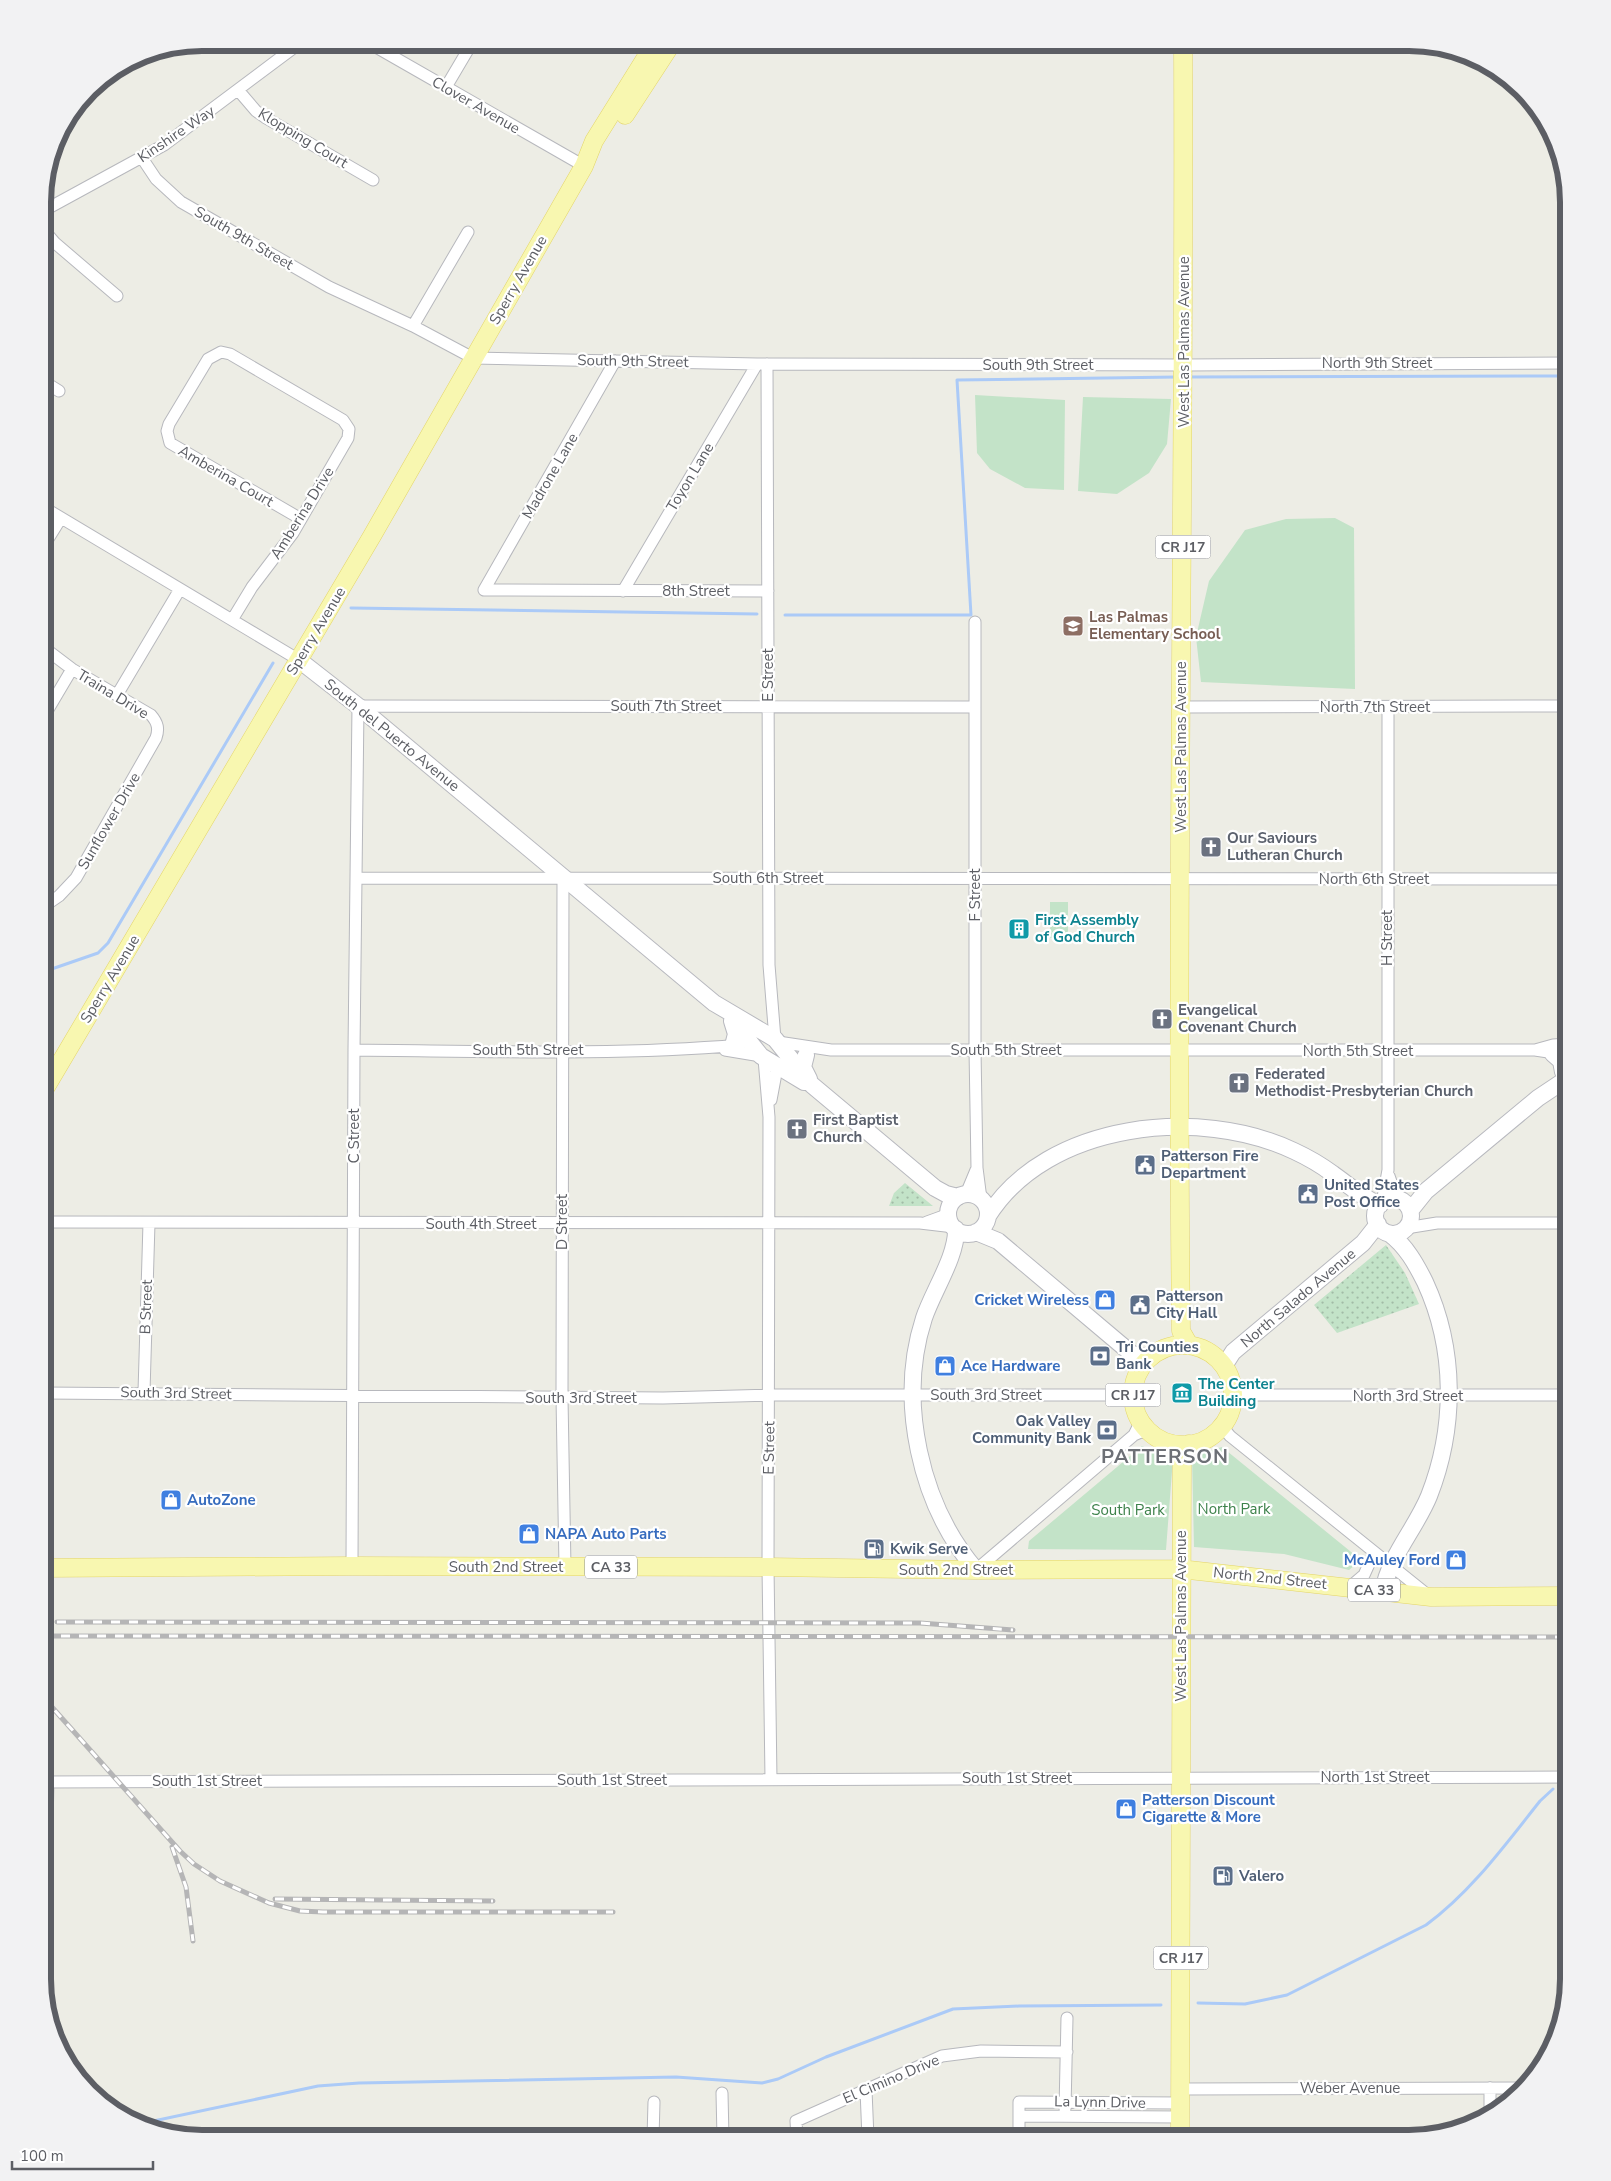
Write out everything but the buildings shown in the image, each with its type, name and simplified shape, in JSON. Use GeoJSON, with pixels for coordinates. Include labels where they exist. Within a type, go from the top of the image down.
{"type":"FeatureCollection","features":[{"type":"Feature","properties":{"kind":"main road","name":"Sperry Avenue"},"geometry":{"type":"LineString","coordinates":[[52,1078],[299,660],[584,166],[594,141],[650,51]]}},
{"type":"Feature","properties":{"kind":"main road","name":"Sperry Avenue"},"geometry":{"type":"LineString","coordinates":[[584,166],[602,149],[666,51]]}},
{"type":"Feature","properties":{"kind":"main road","name":"West Las Palmas Avenue"},"geometry":{"type":"LineString","coordinates":[[1181,1340],[1180,879],[1185,365],[1183,52]]}},
{"type":"Feature","properties":{"kind":"main road"},"geometry":{"type":"LineString","coordinates":[[1144,1365],[1181,1340],[1224,1358],[1237,1395],[1223,1430],[1206,1439],[1181,1448]]}},
{"type":"Feature","properties":{"kind":"main road","name":"CR J17"},"geometry":{"type":"LineString","coordinates":[[1144,1365],[1131,1401],[1143,1434],[1181,1448]]}},
{"type":"Feature","properties":{"kind":"main road","name":"West Las Palmas Avenue"},"geometry":{"type":"LineString","coordinates":[[1180,1777],[1181,1448]]}},
{"type":"Feature","properties":{"kind":"main road","name":"South 2nd Street"},"geometry":{"type":"LineString","coordinates":[[51,1568],[352,1566],[768,1567],[976,1570],[1180,1569]]}},
{"type":"Feature","properties":{"kind":"main road","name":"North 2nd Street"},"geometry":{"type":"LineString","coordinates":[[1180,1569],[1431,1597],[1560,1596]]}},
{"type":"Feature","properties":{"kind":"main road","name":"CR J17"},"geometry":{"type":"LineString","coordinates":[[1180,1777],[1180,2130]]}},
{"type":"Feature","properties":{"kind":"street","name":"Kinshire Way"},"geometry":{"type":"LineString","coordinates":[[52,206],[164,145],[288,51]]}},
{"type":"Feature","properties":{"kind":"street","name":"Clover Avenue"},"geometry":{"type":"LineString","coordinates":[[385,51],[584,166]]}},
{"type":"Feature","properties":{"kind":"street"},"geometry":{"type":"LineString","coordinates":[[446,87],[467,51]]}},
{"type":"Feature","properties":{"kind":"street","name":"Klopping Court"},"geometry":{"type":"LineString","coordinates":[[238,90],[256,111],[266,118],[373,180]]}},
{"type":"Feature","properties":{"kind":"street","name":"South 9th Street"},"geometry":{"type":"LineString","coordinates":[[142,158],[156,179],[181,202],[329,287],[414,326],[473,358],[762,364],[1185,365]]}},
{"type":"Feature","properties":{"kind":"street"},"geometry":{"type":"LineString","coordinates":[[414,326],[468,232]]}},
{"type":"Feature","properties":{"kind":"street"},"geometry":{"type":"LineString","coordinates":[[52,239],[116,296]]}},
{"type":"Feature","properties":{"kind":"street","name":"Amberina Court"},"geometry":{"type":"LineString","coordinates":[[301,520],[173,446],[167,437],[169,424],[208,359],[221,352],[230,354],[329,411],[343,420],[349,429]]}},
{"type":"Feature","properties":{"kind":"street","name":"Madrone Lane"},"geometry":{"type":"LineString","coordinates":[[484,590],[615,361]]}},
{"type":"Feature","properties":{"kind":"street","name":"North 9th Street"},"geometry":{"type":"LineString","coordinates":[[1185,365],[1560,363]]}},
{"type":"Feature","properties":{"kind":"street","name":"Toyon Lane"},"geometry":{"type":"LineString","coordinates":[[623,590],[762,364]]}},
{"type":"Feature","properties":{"kind":"street","name":"E Street"},"geometry":{"type":"LineString","coordinates":[[762,364],[768,590],[770,1395],[768,1567],[771,1779]]}},
{"type":"Feature","properties":{"kind":"street"},"geometry":{"type":"LineString","coordinates":[[52,387],[59,391]]}},
{"type":"Feature","properties":{"kind":"street","name":"Amberina Drive"},"geometry":{"type":"LineString","coordinates":[[232,620],[252,587],[281,550],[301,520],[348,438],[349,429]]}},
{"type":"Feature","properties":{"kind":"street","name":"South del Puerto Avenue"},"geometry":{"type":"LineString","coordinates":[[52,512],[299,660],[358,706],[769,1050]]}},
{"type":"Feature","properties":{"kind":"street"},"geometry":{"type":"LineString","coordinates":[[52,533],[61,518]]}},
{"type":"Feature","properties":{"kind":"street"},"geometry":{"type":"LineString","coordinates":[[117,695],[180,590]]}},
{"type":"Feature","properties":{"kind":"street","name":"8th Street"},"geometry":{"type":"LineString","coordinates":[[484,590],[768,590]]}},
{"type":"Feature","properties":{"kind":"street","name":"F Street"},"geometry":{"type":"LineString","coordinates":[[968,1214],[977,1168],[974,622]]}},
{"type":"Feature","properties":{"kind":"street","name":"Traina Drive"},"geometry":{"type":"LineString","coordinates":[[52,653],[72,669],[151,715],[157,724]]}},
{"type":"Feature","properties":{"kind":"street"},"geometry":{"type":"LineString","coordinates":[[52,703],[72,669]]}},
{"type":"Feature","properties":{"kind":"street","name":"South 7th Street"},"geometry":{"type":"LineString","coordinates":[[358,706],[974,707]]}},
{"type":"Feature","properties":{"kind":"street","name":"C Street"},"geometry":{"type":"LineString","coordinates":[[352,1566],[354,1050],[358,706]]}},
{"type":"Feature","properties":{"kind":"street","name":"North 7th Street"},"geometry":{"type":"LineString","coordinates":[[1181,707],[1560,706]]}},
{"type":"Feature","properties":{"kind":"street","name":"H Street"},"geometry":{"type":"LineString","coordinates":[[1388,707],[1388,1170],[1393,1216]]}},
{"type":"Feature","properties":{"kind":"street","name":"Sunflower Drive"},"geometry":{"type":"LineString","coordinates":[[52,901],[76,878],[156,738],[157,724]]}},
{"type":"Feature","properties":{"kind":"street","name":"D Street"},"geometry":{"type":"LineString","coordinates":[[563,877],[561,1051],[562,1398],[565,1567]]}},
{"type":"Feature","properties":{"kind":"street","name":"South 6th Street"},"geometry":{"type":"LineString","coordinates":[[356,878],[1180,879]]}},
{"type":"Feature","properties":{"kind":"street","name":"North 6th Street"},"geometry":{"type":"LineString","coordinates":[[1180,879],[1560,879]]}},
{"type":"Feature","properties":{"kind":"street","name":"South del Puerto Avenue"},"geometry":{"type":"LineString","coordinates":[[714,1003],[968,1214]]}},
{"type":"Feature","properties":{"kind":"street"},"geometry":{"type":"LineString","coordinates":[[731,1019],[736,1034],[733,1046]]}},
{"type":"Feature","properties":{"kind":"street","name":"North 5th Street"},"geometry":{"type":"LineString","coordinates":[[1536,1050],[1560,1045]]}},
{"type":"Feature","properties":{"kind":"street","name":"South 5th Street"},"geometry":{"type":"LineString","coordinates":[[354,1050],[561,1051],[733,1046],[806,1055],[831,1050]]}},
{"type":"Feature","properties":{"kind":"street","name":"South 5th Street"},"geometry":{"type":"LineString","coordinates":[[703,1048],[769,1050],[1180,1051]]}},
{"type":"Feature","properties":{"kind":"street","name":"E Street"},"geometry":{"type":"LineString","coordinates":[[769,1050],[769,1117]]}},
{"type":"Feature","properties":{"kind":"street","name":"North 5th Street"},"geometry":{"type":"LineString","coordinates":[[1180,1051],[1536,1050],[1560,1055]]}},
{"type":"Feature","properties":{"kind":"street"},"geometry":{"type":"LineString","coordinates":[[806,1055],[803,1067],[816,1089]]}},
{"type":"Feature","properties":{"kind":"street","name":"North Salado Avenue"},"geometry":{"type":"LineString","coordinates":[[1224,1358],[1560,1078]]}},
{"type":"Feature","properties":{"kind":"street"},"geometry":{"type":"LineString","coordinates":[[1143,1434],[976,1570],[960,1552],[929,1486],[916,1434],[913,1395],[918,1344],[930,1299],[950,1258],[968,1214],[1009,1190],[1046,1162],[1088,1142],[1138,1129],[1180,1125],[1226,1129],[1272,1141],[1323,1167],[1393,1216],[1437,1223],[1560,1224]]}},
{"type":"Feature","properties":{"kind":"street"},"geometry":{"type":"LineString","coordinates":[[968,1214],[1144,1365]]}},
{"type":"Feature","properties":{"kind":"street","name":"South 4th Street"},"geometry":{"type":"LineString","coordinates":[[51,1222],[354,1224],[920,1223],[968,1214]]}},
{"type":"Feature","properties":{"kind":"street"},"geometry":{"type":"LineString","coordinates":[[1383,1591],[1391,1567],[1422,1513],[1435,1480],[1446,1434],[1449,1396],[1447,1358],[1439,1321],[1427,1287],[1408,1252],[1393,1216]]}},
{"type":"Feature","properties":{"kind":"street","name":"B Street"},"geometry":{"type":"LineString","coordinates":[[144,1392],[148,1222]]}},
{"type":"Feature","properties":{"kind":"street","name":"South 3rd Street"},"geometry":{"type":"LineString","coordinates":[[51,1393],[144,1392],[562,1398],[913,1395],[1131,1401]]}},
{"type":"Feature","properties":{"kind":"street","name":"North 3rd Street"},"geometry":{"type":"LineString","coordinates":[[1237,1395],[1560,1395]]}},
{"type":"Feature","properties":{"kind":"street"},"geometry":{"type":"LineString","coordinates":[[1223,1430],[1391,1567],[1431,1597]]}},
{"type":"Feature","properties":{"kind":"street"},"geometry":{"type":"LineString","coordinates":[[1350,1587],[1364,1575],[1374,1553]]}},
{"type":"Feature","properties":{"kind":"street","name":"South 1st Street"},"geometry":{"type":"LineString","coordinates":[[51,1782],[1180,1777]]}},
{"type":"Feature","properties":{"kind":"street","name":"North 1st Street"},"geometry":{"type":"LineString","coordinates":[[1180,1777],[1560,1777]]}},
{"type":"Feature","properties":{"kind":"street"},"geometry":{"type":"LineString","coordinates":[[1065,2116],[1067,2018]]}},
{"type":"Feature","properties":{"kind":"street","name":"El Cimino Drive"},"geometry":{"type":"LineString","coordinates":[[797,2130],[796,2120],[942,2056],[980,2051],[1067,2052]]}},
{"type":"Feature","properties":{"kind":"street"},"geometry":{"type":"LineString","coordinates":[[1490,2088],[1490,2106]]}},
{"type":"Feature","properties":{"kind":"street","name":"Weber Avenue"},"geometry":{"type":"LineString","coordinates":[[1180,2103],[1512,2088]]}},
{"type":"Feature","properties":{"kind":"street"},"geometry":{"type":"LineString","coordinates":[[866,2090],[868,2130]]}},
{"type":"Feature","properties":{"kind":"street"},"geometry":{"type":"LineString","coordinates":[[722,2093],[723,2130]]}},
{"type":"Feature","properties":{"kind":"street"},"geometry":{"type":"LineString","coordinates":[[653,2130],[654,2102]]}},
{"type":"Feature","properties":{"kind":"street","name":"La Lynn Drive"},"geometry":{"type":"LineString","coordinates":[[1019,2102],[1180,2103],[1065,2116],[1019,2116],[1019,2102]]}},
{"type":"Feature","properties":{"kind":"street"},"geometry":{"type":"LineString","coordinates":[[1018,2130],[1019,2116]]}},
{"type":"Feature","properties":{"kind":"green space"},"geometry":{"type":"Polygon","coordinates":[[[975,395],[1065,400],[1064,490],[1025,488],[990,469],[977,453],[975,395]]]}},
{"type":"Feature","properties":{"kind":"green space"},"geometry":{"type":"Polygon","coordinates":[[[1083,397],[1171,399],[1167,444],[1149,473],[1117,494],[1078,491],[1083,397]]]}},
{"type":"Feature","properties":{"kind":"green space"},"geometry":{"type":"Polygon","coordinates":[[[1335,518],[1354,528],[1355,689],[1201,682],[1196,637],[1209,581],[1245,530],[1286,519],[1335,518]]]}},
{"type":"Feature","properties":{"kind":"green space"},"geometry":{"type":"Polygon","coordinates":[[[1050,902],[1068,902],[1068,938],[1050,938],[1050,902]]]}},
{"type":"Feature","properties":{"kind":"green space"},"geometry":{"type":"Polygon","coordinates":[[[905,1183],[933,1206],[889,1206],[894,1193],[905,1183]]]}},
{"type":"Feature","properties":{"kind":"green space"},"geometry":{"type":"Polygon","coordinates":[[[1386,1245],[1405,1273],[1419,1304],[1337,1333],[1314,1305],[1386,1245]]]}},
{"type":"Feature","properties":{"kind":"green space","name":"South Park"},"geometry":{"type":"Polygon","coordinates":[[[1142,1446],[1173,1458],[1166,1550],[1028,1549],[1029,1541],[1142,1446]]]}},
{"type":"Feature","properties":{"kind":"green space","name":"North Park"},"geometry":{"type":"Polygon","coordinates":[[[1222,1447],[1361,1560],[1349,1570],[1284,1554],[1194,1547],[1192,1456],[1222,1447]]]}},
{"type":"Feature","properties":{"kind":"waterway"},"geometry":{"type":"LineString","coordinates":[[1188,377],[1560,376]]}},
{"type":"Feature","properties":{"kind":"waterway"},"geometry":{"type":"LineString","coordinates":[[785,615],[971,615],[957,380],[1177,377]]}},
{"type":"Feature","properties":{"kind":"waterway"},"geometry":{"type":"LineString","coordinates":[[351,608],[757,614]]}},
{"type":"Feature","properties":{"kind":"waterway"},"geometry":{"type":"LineString","coordinates":[[52,969],[98,953],[108,943],[273,663]]}},
{"type":"Feature","properties":{"kind":"waterway"},"geometry":{"type":"LineString","coordinates":[[1198,2003],[1245,2004],[1287,1995],[1426,1925],[1473,1883],[1540,1801],[1553,1789]]}},
{"type":"Feature","properties":{"kind":"waterway"},"geometry":{"type":"LineString","coordinates":[[152,2121],[318,2086],[359,2083],[676,2077],[762,2083],[778,2079],[826,2057],[953,2009],[1019,2006],[1161,2005]]}},
{"type":"Feature","properties":{"kind":"railway"},"geometry":{"type":"LineString","coordinates":[[57,1622],[920,1623],[1013,1630]]}},
{"type":"Feature","properties":{"kind":"railway"},"geometry":{"type":"LineString","coordinates":[[51,1636],[1560,1637]]}},
{"type":"Feature","properties":{"kind":"railway"},"geometry":{"type":"LineString","coordinates":[[51,1706],[180,1851],[194,1864],[220,1881],[269,1903],[300,1911],[323,1912],[613,1912]]}},
{"type":"Feature","properties":{"kind":"railway"},"geometry":{"type":"LineString","coordinates":[[172,1847],[186,1887],[193,1941]]}},
{"type":"Feature","properties":{"kind":"railway"},"geometry":{"type":"LineString","coordinates":[[275,1899],[493,1901]]}},
{"type":"Feature","properties":{"kind":"place","name":"Las Palmas Elementary School"},"geometry":{"type":"Point","coordinates":[1073,626]}},
{"type":"Feature","properties":{"kind":"place","name":"Our Saviours Lutheran Church"},"geometry":{"type":"Point","coordinates":[1211,847]}},
{"type":"Feature","properties":{"kind":"place","name":"First Assembly of God Church"},"geometry":{"type":"Point","coordinates":[1019,929]}},
{"type":"Feature","properties":{"kind":"place","name":"Evangelical Covenant Church"},"geometry":{"type":"Point","coordinates":[1162,1019]}},
{"type":"Feature","properties":{"kind":"place","name":"Federated Methodist-Presbyterian Church"},"geometry":{"type":"Point","coordinates":[1239,1083]}},
{"type":"Feature","properties":{"kind":"place","name":"First Baptist Church"},"geometry":{"type":"Point","coordinates":[797,1129]}},
{"type":"Feature","properties":{"kind":"place","name":"Patterson Fire Department"},"geometry":{"type":"Point","coordinates":[1145,1165]}},
{"type":"Feature","properties":{"kind":"place","name":"United States Post Office"},"geometry":{"type":"Point","coordinates":[1308,1194]}},
{"type":"Feature","properties":{"kind":"place","name":"Cricket Wireless"},"geometry":{"type":"Point","coordinates":[1105,1300]}},
{"type":"Feature","properties":{"kind":"place","name":"Patterson City Hall"},"geometry":{"type":"Point","coordinates":[1140,1305]}},
{"type":"Feature","properties":{"kind":"place","name":"Tri Counties Bank"},"geometry":{"type":"Point","coordinates":[1100,1356]}},
{"type":"Feature","properties":{"kind":"place","name":"Ace Hardware"},"geometry":{"type":"Point","coordinates":[945,1366]}},
{"type":"Feature","properties":{"kind":"place","name":"The Center Building"},"geometry":{"type":"Point","coordinates":[1182,1393]}},
{"type":"Feature","properties":{"kind":"place","name":"Oak Valley Community Bank"},"geometry":{"type":"Point","coordinates":[1107,1430]}},
{"type":"Feature","properties":{"kind":"place","name":"AutoZone"},"geometry":{"type":"Point","coordinates":[171,1500]}},
{"type":"Feature","properties":{"kind":"place","name":"NAPA Auto Parts"},"geometry":{"type":"Point","coordinates":[529,1534]}},
{"type":"Feature","properties":{"kind":"place","name":"Kwik Serve"},"geometry":{"type":"Point","coordinates":[874,1549]}},
{"type":"Feature","properties":{"kind":"place","name":"McAuley Ford"},"geometry":{"type":"Point","coordinates":[1456,1560]}},
{"type":"Feature","properties":{"kind":"place","name":"Patterson Discount Cigarette & More"},"geometry":{"type":"Point","coordinates":[1126,1809]}},
{"type":"Feature","properties":{"kind":"place","name":"Valero"},"geometry":{"type":"Point","coordinates":[1223,1876]}},
{"type":"Feature","properties":{"kind":"district","name":"PATTERSON"},"geometry":{"type":"Point","coordinates":[1165,1456]}}]}
